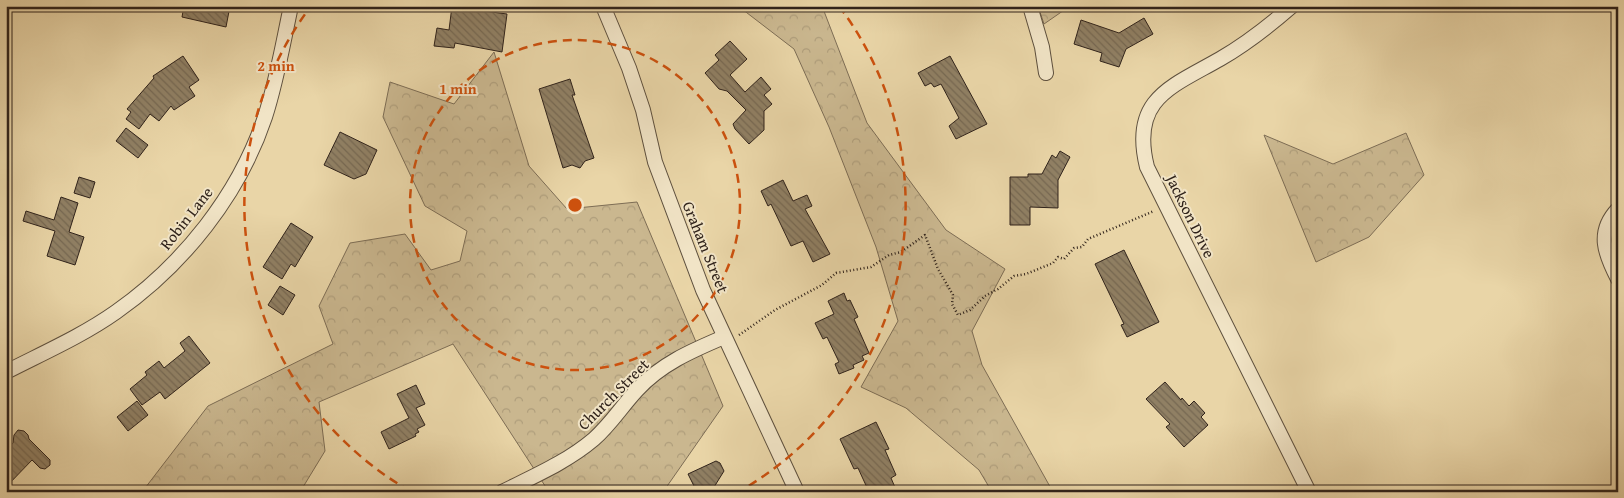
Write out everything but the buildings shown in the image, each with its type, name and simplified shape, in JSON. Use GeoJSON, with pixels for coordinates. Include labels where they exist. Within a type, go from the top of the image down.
{"type":"FeatureCollection","features":[{"type":"Feature","properties":{"kind":"street","name":"Robin Lane"},"geometry":{"type":"LineString","coordinates":[[6,372],[86,332],[115,313],[170,267],[194,241],[234,183],[258,135],[275,85],[291,6]]}},
{"type":"Feature","properties":{"kind":"street","name":"Graham Street"},"geometry":{"type":"LineString","coordinates":[[603,6],[630,68],[643,110],[655,162],[678,226],[724,338],[797,492]]}},
{"type":"Feature","properties":{"kind":"street"},"geometry":{"type":"LineString","coordinates":[[1030,6],[1042,47],[1046,73]]}},
{"type":"Feature","properties":{"kind":"street","name":"Jackson Drive"},"geometry":{"type":"LineString","coordinates":[[1292,6],[1245,43],[1176,82],[1154,104],[1147,119],[1143,135],[1143,152],[1147,167],[1309,492]]}},
{"type":"Feature","properties":{"kind":"street"},"geometry":{"type":"LineString","coordinates":[[1618,209],[1609,220],[1604,242],[1606,255],[1618,279]]}},
{"type":"Feature","properties":{"kind":"street","name":"Church Street"},"geometry":{"type":"LineString","coordinates":[[502,492],[560,463],[583,448],[602,432],[637,390],[656,373],[685,353],[724,338]]}},
{"type":"Feature","properties":{"kind":"path"},"geometry":{"type":"LineString","coordinates":[[724,338],[733,332],[739,335],[775,310],[822,285],[836,273],[870,267],[889,255],[901,252],[925,235],[938,269],[953,295],[952,304],[958,316],[970,310],[985,296],[998,290],[1014,276],[1026,274],[1053,263],[1058,257],[1064,258],[1074,248],[1082,247],[1088,239],[1166,205]]}},
{"type":"Feature","properties":{"kind":"green space"},"geometry":{"type":"Polygon","coordinates":[[[738,6],[822,6],[867,123],[946,230],[1005,269],[972,331],[982,365],[1053,492],[992,492],[979,470],[906,408],[861,387],[898,321],[876,247],[829,127],[794,49],[738,6]]]}},
{"type":"Feature","properties":{"kind":"green space"},"geometry":{"type":"Polygon","coordinates":[[[1038,6],[1070,6],[1044,24],[1038,6]]]}},
{"type":"Feature","properties":{"kind":"green space"},"geometry":{"type":"Polygon","coordinates":[[[494,52],[529,166],[567,209],[637,202],[723,406],[663,492],[549,492],[453,344],[319,402],[325,451],[300,492],[142,492],[208,406],[333,344],[319,306],[350,243],[405,234],[431,270],[460,261],[467,231],[425,206],[383,117],[390,82],[454,104],[494,52]]]}},
{"type":"Feature","properties":{"kind":"green space"},"geometry":{"type":"Polygon","coordinates":[[[1406,133],[1424,175],[1369,237],[1316,262],[1264,135],[1333,164],[1406,133]]]}}]}
